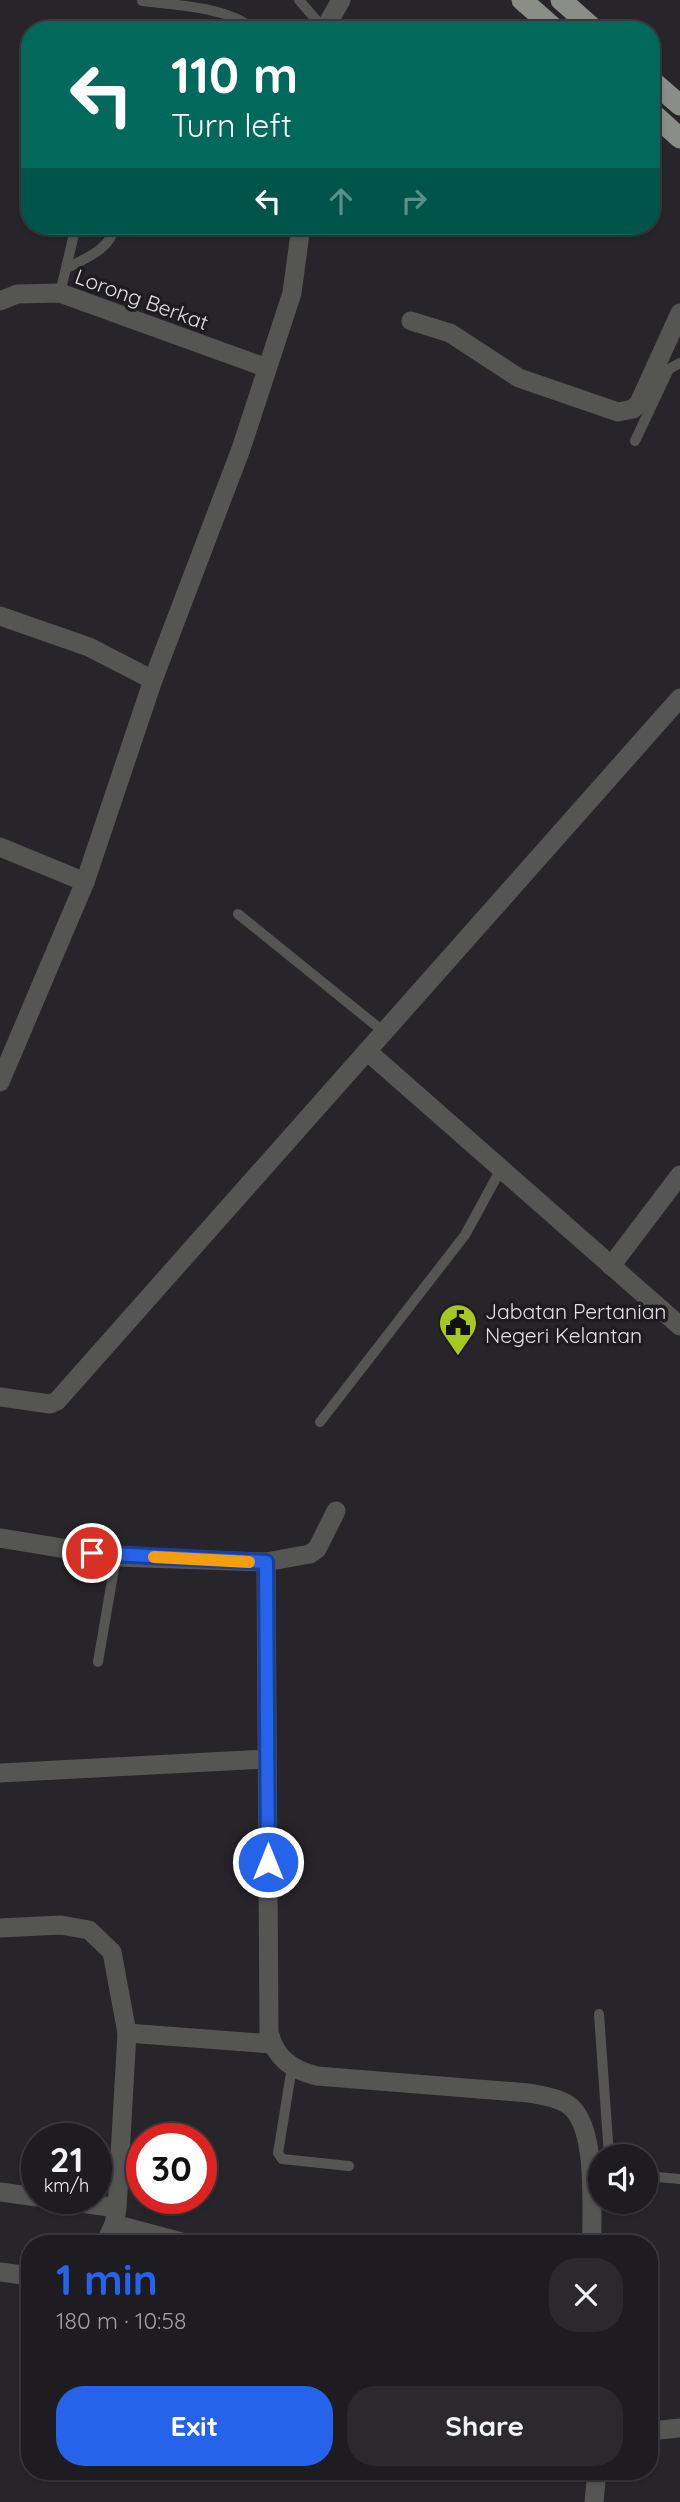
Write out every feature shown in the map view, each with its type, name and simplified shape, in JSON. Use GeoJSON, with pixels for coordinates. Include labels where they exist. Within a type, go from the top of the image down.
{"type":"FeatureCollection","features":[{"type":"Feature","properties":{"kind":"highway"},"geometry":{"type":"LineString","coordinates":[[522,0],[546,21]]}},
{"type":"Feature","properties":{"kind":"highway"},"geometry":{"type":"LineString","coordinates":[[561,0],[585,21]]}},
{"type":"Feature","properties":{"kind":"highway"},"geometry":{"type":"LineString","coordinates":[[660,85],[677,95]]}},
{"type":"Feature","properties":{"kind":"highway"},"geometry":{"type":"LineString","coordinates":[[660,120],[680,138]]}},
{"type":"Feature","properties":{"kind":"street"},"geometry":{"type":"LineString","coordinates":[[329,21],[341,0]]}},
{"type":"Feature","properties":{"kind":"street"},"geometry":{"type":"LineString","coordinates":[[0,1082],[85,882],[153,680],[241,449],[292,293],[300,235]]}},
{"type":"Feature","properties":{"kind":"street","name":"Lorong Berkat"},"geometry":{"type":"LineString","coordinates":[[0,301],[17,294],[60,293],[267,368]]}},
{"type":"Feature","properties":{"kind":"street"},"geometry":{"type":"LineString","coordinates":[[411,321],[450,333],[519,378],[618,412],[634,409],[639,403],[679,320]]}},
{"type":"Feature","properties":{"kind":"street"},"geometry":{"type":"LineString","coordinates":[[0,616],[89,647],[153,680]]}},
{"type":"Feature","properties":{"kind":"street"},"geometry":{"type":"LineString","coordinates":[[0,1397],[50,1404],[57,1401],[680,698]]}},
{"type":"Feature","properties":{"kind":"street"},"geometry":{"type":"LineString","coordinates":[[0,847],[85,882]]}},
{"type":"Feature","properties":{"kind":"street"},"geometry":{"type":"LineString","coordinates":[[367,1051],[680,1326]]}},
{"type":"Feature","properties":{"kind":"street"},"geometry":{"type":"LineString","coordinates":[[611,1266],[680,1175]]}},
{"type":"Feature","properties":{"kind":"street"},"geometry":{"type":"LineString","coordinates":[[0,1538],[116,1557],[266,1562],[310,1554],[317,1549],[337,1511]]}},
{"type":"Feature","properties":{"kind":"street"},"geometry":{"type":"LineString","coordinates":[[266,1562],[269,2032],[272,2044],[292,2067],[317,2076],[529,2093],[556,2099],[574,2109],[583,2127],[588,2148],[592,2235]]}},
{"type":"Feature","properties":{"kind":"street"},"geometry":{"type":"LineString","coordinates":[[0,1773],[267,1759]]}},
{"type":"Feature","properties":{"kind":"street"},"geometry":{"type":"LineString","coordinates":[[0,1927],[61,1925],[89,1930],[112,1952],[127,2033],[116,2216],[109,2235]]}},
{"type":"Feature","properties":{"kind":"street"},"geometry":{"type":"LineString","coordinates":[[127,2033],[272,2044]]}},
{"type":"Feature","properties":{"kind":"street"},"geometry":{"type":"LineString","coordinates":[[0,2192],[21,2195]]}},
{"type":"Feature","properties":{"kind":"street"},"geometry":{"type":"LineString","coordinates":[[108,2214],[166,2235]]}},
{"type":"Feature","properties":{"kind":"street"},"geometry":{"type":"LineString","coordinates":[[0,2272],[21,2275]]}},
{"type":"Feature","properties":{"kind":"street"},"geometry":{"type":"LineString","coordinates":[[658,2430],[680,2428]]}},
{"type":"Feature","properties":{"kind":"street"},"geometry":{"type":"LineString","coordinates":[[594,2502],[596,2480]]}},
{"type":"Feature","properties":{"kind":"lane"},"geometry":{"type":"LineString","coordinates":[[299,0],[317,21]]}},
{"type":"Feature","properties":{"kind":"lane"},"geometry":{"type":"LineString","coordinates":[[142,1],[185,6],[231,16],[239,21]]}},
{"type":"Feature","properties":{"kind":"lane"},"geometry":{"type":"LineString","coordinates":[[60,293],[74,235]]}},
{"type":"Feature","properties":{"kind":"lane"},"geometry":{"type":"LineString","coordinates":[[67,268],[103,246],[112,235]]}},
{"type":"Feature","properties":{"kind":"lane"},"geometry":{"type":"LineString","coordinates":[[635,441],[669,369],[680,363]]}},
{"type":"Feature","properties":{"kind":"lane"},"geometry":{"type":"LineString","coordinates":[[238,914],[384,1032]]}},
{"type":"Feature","properties":{"kind":"lane"},"geometry":{"type":"LineString","coordinates":[[320,1422],[465,1235],[501,1169]]}},
{"type":"Feature","properties":{"kind":"lane"},"geometry":{"type":"LineString","coordinates":[[98,1662],[116,1557]]}},
{"type":"Feature","properties":{"kind":"lane"},"geometry":{"type":"LineString","coordinates":[[599,2014],[608,2144]]}},
{"type":"Feature","properties":{"kind":"lane"},"geometry":{"type":"LineString","coordinates":[[292,2067],[278,2153],[282,2159],[349,2166]]}},
{"type":"Feature","properties":{"kind":"lane"},"geometry":{"type":"LineString","coordinates":[[658,2177],[680,2179]]}},
{"type":"Feature","properties":{"kind":"slow traffic"},"geometry":{"type":"LineString","coordinates":[[154,1557],[249,1562]]}},
{"type":"Feature","properties":{"kind":"place","name":"Jabatan Pertanian Negeri Kelantan"},"geometry":{"type":"Point","coordinates":[458,1357]}},
{"type":"Feature","properties":{"kind":"route"},"geometry":{"type":"LineString","coordinates":[[92,1553],[116,1557],[266,1562],[268,1862]]}}]}
